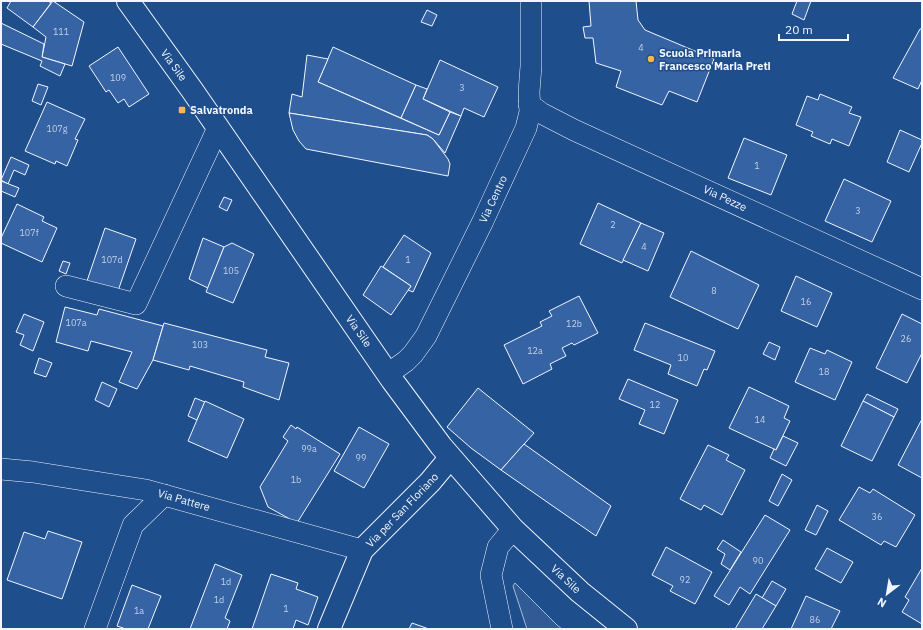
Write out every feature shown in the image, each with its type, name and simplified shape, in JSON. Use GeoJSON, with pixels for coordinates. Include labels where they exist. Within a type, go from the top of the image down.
{"type":"FeatureCollection","features":[{"type":"Feature","properties":{"kind":"street","name":"Via Sile"},"geometry":{"type":"LineString","coordinates":[[128,1],[218,128],[388,374],[450,458],[513,529],[580,592],[626,629]]}},
{"type":"Feature","properties":{"kind":"street","name":"Via Centro"},"geometry":{"type":"LineString","coordinates":[[388,374],[413,354],[426,336],[483,221],[526,128],[530,112],[531,1]]}},
{"type":"Feature","properties":{"kind":"street","name":"Via Pezze"},"geometry":{"type":"LineString","coordinates":[[529,104],[540,113],[574,130],[922,289]]}},
{"type":"Feature","properties":{"kind":"street"},"geometry":{"type":"LineString","coordinates":[[66,286],[136,304],[218,128]]}},
{"type":"Feature","properties":{"kind":"street","name":"Via per San Floriano"},"geometry":{"type":"LineString","coordinates":[[329,629],[362,550],[430,482],[450,458]]}},
{"type":"Feature","properties":{"kind":"street","name":"Via Pattere"},"geometry":{"type":"LineString","coordinates":[[1,469],[33,472],[146,490],[362,550]]}},
{"type":"Feature","properties":{"kind":"street"},"geometry":{"type":"LineString","coordinates":[[95,629],[133,525],[164,495]]}},
{"type":"Feature","properties":{"kind":"street"},"geometry":{"type":"LineString","coordinates":[[502,629],[491,575],[498,547],[513,529]]}},
{"type":"Feature","properties":{"kind":"shaded area"},"geometry":{"type":"Polygon","coordinates":[[[515,583],[562,629],[527,629],[513,586],[515,583]]]}},
{"type":"Feature","properties":{"kind":"building"},"geometry":{"type":"Polygon","coordinates":[[[11,1],[48,1],[51,3],[33,27],[7,8],[11,1]]]}},
{"type":"Feature","properties":{"kind":"building"},"geometry":{"type":"Polygon","coordinates":[[[53,1],[84,22],[72,66],[42,57],[46,37],[33,27],[53,1]]]}},
{"type":"Feature","properties":{"kind":"building"},"geometry":{"type":"Polygon","coordinates":[[[589,1],[636,1],[638,20],[645,30],[714,59],[697,102],[669,91],[662,105],[616,87],[621,71],[596,63],[593,38],[585,38],[583,27],[591,26],[589,1]]]}},
{"type":"Feature","properties":{"kind":"building"},"geometry":{"type":"Polygon","coordinates":[[[797,1],[811,1],[804,20],[792,14],[797,1]]]}},
{"type":"Feature","properties":{"kind":"building"},"geometry":{"type":"Polygon","coordinates":[[[427,10],[437,15],[432,26],[421,22],[427,10]]]}},
{"type":"Feature","properties":{"kind":"building"},"geometry":{"type":"Polygon","coordinates":[[[1,23],[44,44],[42,57],[65,64],[60,76],[40,66],[42,61],[1,44],[1,23]]]}},
{"type":"Feature","properties":{"kind":"building"},"geometry":{"type":"Polygon","coordinates":[[[920,29],[922,29],[922,80],[918,89],[893,78],[920,29]]]}},
{"type":"Feature","properties":{"kind":"building"},"geometry":{"type":"Polygon","coordinates":[[[118,47],[149,94],[129,107],[124,99],[118,103],[109,90],[106,92],[89,66],[118,47]]]}},
{"type":"Feature","properties":{"kind":"building"},"geometry":{"type":"Polygon","coordinates":[[[333,47],[416,85],[401,118],[318,82],[333,47]]]}},
{"type":"Feature","properties":{"kind":"building"},"geometry":{"type":"Polygon","coordinates":[[[307,55],[328,59],[318,82],[439,135],[450,112],[461,116],[445,153],[433,139],[427,135],[289,113],[292,94],[302,97],[307,55]]]}},
{"type":"Feature","properties":{"kind":"building"},"geometry":{"type":"Polygon","coordinates":[[[440,60],[498,87],[484,117],[464,108],[461,116],[423,99],[440,60]]]}},
{"type":"Feature","properties":{"kind":"building"},"geometry":{"type":"Polygon","coordinates":[[[38,84],[48,87],[41,105],[32,101],[38,84]]]}},
{"type":"Feature","properties":{"kind":"building"},"geometry":{"type":"Polygon","coordinates":[[[416,85],[427,89],[423,99],[450,112],[439,135],[401,118],[416,85]]]}},
{"type":"Feature","properties":{"kind":"building"},"geometry":{"type":"Polygon","coordinates":[[[820,94],[852,107],[849,113],[861,117],[849,146],[832,139],[830,144],[811,136],[813,132],[796,125],[807,96],[818,100],[820,94]]]}},
{"type":"Feature","properties":{"kind":"building"},"geometry":{"type":"Polygon","coordinates":[[[47,102],[85,119],[75,139],[78,140],[67,166],[56,161],[55,164],[25,151],[47,102]]]}},
{"type":"Feature","properties":{"kind":"building"},"geometry":{"type":"Polygon","coordinates":[[[289,113],[427,135],[433,139],[448,159],[450,164],[448,176],[306,149],[299,141],[293,130],[289,113]]]}},
{"type":"Feature","properties":{"kind":"building"},"geometry":{"type":"Polygon","coordinates":[[[900,130],[922,140],[909,172],[887,162],[900,130]]]}},
{"type":"Feature","properties":{"kind":"building"},"geometry":{"type":"Polygon","coordinates":[[[744,138],[787,155],[771,195],[728,178],[744,138]]]}},
{"type":"Feature","properties":{"kind":"building"},"geometry":{"type":"Polygon","coordinates":[[[11,157],[29,165],[25,175],[14,170],[8,184],[1,180],[11,157]]]}},
{"type":"Feature","properties":{"kind":"building"},"geometry":{"type":"Polygon","coordinates":[[[844,179],[891,201],[872,242],[825,221],[844,179]]]}},
{"type":"Feature","properties":{"kind":"building"},"geometry":{"type":"Polygon","coordinates":[[[1,181],[19,188],[15,197],[1,191],[1,181]]]}},
{"type":"Feature","properties":{"kind":"building"},"geometry":{"type":"Polygon","coordinates":[[[224,197],[232,200],[227,211],[219,207],[224,197]]]}},
{"type":"Feature","properties":{"kind":"building"},"geometry":{"type":"Polygon","coordinates":[[[598,203],[641,223],[622,263],[580,244],[598,203]]]}},
{"type":"Feature","properties":{"kind":"building"},"geometry":{"type":"Polygon","coordinates":[[[17,204],[44,217],[42,221],[57,228],[42,262],[1,243],[1,238],[17,204]]]}},
{"type":"Feature","properties":{"kind":"building"},"geometry":{"type":"Polygon","coordinates":[[[641,223],[664,233],[648,271],[623,260],[641,223]]]}},
{"type":"Feature","properties":{"kind":"building"},"geometry":{"type":"Polygon","coordinates":[[[105,228],[136,239],[118,291],[87,281],[105,228]]]}},
{"type":"Feature","properties":{"kind":"building"},"geometry":{"type":"Polygon","coordinates":[[[404,235],[431,253],[413,292],[408,290],[411,286],[383,267],[404,235]]]}},
{"type":"Feature","properties":{"kind":"building"},"geometry":{"type":"Polygon","coordinates":[[[203,238],[224,247],[208,288],[189,279],[203,238]]]}},
{"type":"Feature","properties":{"kind":"building"},"geometry":{"type":"Polygon","coordinates":[[[232,243],[254,254],[233,303],[206,292],[224,247],[232,243]]]}},
{"type":"Feature","properties":{"kind":"building"},"geometry":{"type":"Polygon","coordinates":[[[691,251],[759,285],[738,329],[670,297],[691,251]]]}},
{"type":"Feature","properties":{"kind":"building"},"geometry":{"type":"Polygon","coordinates":[[[63,261],[70,263],[66,274],[59,271],[63,261]]]}},
{"type":"Feature","properties":{"kind":"building"},"geometry":{"type":"Polygon","coordinates":[[[381,266],[411,286],[391,315],[363,295],[381,266]]]}},
{"type":"Feature","properties":{"kind":"building"},"geometry":{"type":"Polygon","coordinates":[[[796,276],[832,293],[817,327],[781,311],[796,276]]]}},
{"type":"Feature","properties":{"kind":"building"},"geometry":{"type":"Polygon","coordinates":[[[579,296],[598,333],[574,345],[572,343],[562,348],[566,356],[550,364],[552,369],[523,384],[504,345],[542,326],[540,322],[552,316],[549,311],[579,296]]]}},
{"type":"Feature","properties":{"kind":"building"},"geometry":{"type":"Polygon","coordinates":[[[65,307],[97,315],[99,309],[163,326],[153,360],[137,389],[119,382],[132,352],[91,341],[88,351],[56,342],[65,307]]]}},
{"type":"Feature","properties":{"kind":"building"},"geometry":{"type":"Polygon","coordinates":[[[24,314],[44,322],[33,351],[20,345],[24,335],[16,332],[24,314]]]}},
{"type":"Feature","properties":{"kind":"building"},"geometry":{"type":"Polygon","coordinates":[[[902,314],[922,324],[922,353],[907,383],[876,368],[902,314]]]}},
{"type":"Feature","properties":{"kind":"building"},"geometry":{"type":"Polygon","coordinates":[[[164,323],[267,350],[265,357],[289,363],[279,400],[243,387],[244,382],[190,366],[189,370],[153,360],[164,323]]]}},
{"type":"Feature","properties":{"kind":"building"},"geometry":{"type":"Polygon","coordinates":[[[645,323],[715,351],[707,370],[704,369],[697,386],[668,374],[671,365],[634,350],[645,323]]]}},
{"type":"Feature","properties":{"kind":"building"},"geometry":{"type":"Polygon","coordinates":[[[769,342],[780,347],[775,360],[763,354],[769,342]]]}},
{"type":"Feature","properties":{"kind":"building"},"geometry":{"type":"Polygon","coordinates":[[[810,348],[825,354],[827,350],[852,362],[835,400],[795,382],[810,348]]]}},
{"type":"Feature","properties":{"kind":"building"},"geometry":{"type":"Polygon","coordinates":[[[39,358],[52,363],[46,377],[34,373],[39,358]]]}},
{"type":"Feature","properties":{"kind":"building"},"geometry":{"type":"Polygon","coordinates":[[[628,379],[678,400],[664,434],[639,424],[645,410],[619,399],[628,379]]]}},
{"type":"Feature","properties":{"kind":"building"},"geometry":{"type":"Polygon","coordinates":[[[102,382],[117,389],[109,407],[95,400],[102,382]]]}},
{"type":"Feature","properties":{"kind":"building"},"geometry":{"type":"Polygon","coordinates":[[[749,387],[789,406],[784,418],[790,421],[776,450],[729,428],[749,387]]]}},
{"type":"Feature","properties":{"kind":"building"},"geometry":{"type":"Polygon","coordinates":[[[478,388],[534,433],[501,470],[471,448],[447,427],[478,388]]]}},
{"type":"Feature","properties":{"kind":"building"},"geometry":{"type":"Polygon","coordinates":[[[867,394],[898,409],[894,417],[863,401],[867,394]]]}},
{"type":"Feature","properties":{"kind":"building"},"geometry":{"type":"Polygon","coordinates":[[[195,398],[205,402],[197,420],[188,416],[195,398]]]}},
{"type":"Feature","properties":{"kind":"building"},"geometry":{"type":"Polygon","coordinates":[[[205,401],[244,419],[227,458],[188,441],[205,401]]]}},
{"type":"Feature","properties":{"kind":"building"},"geometry":{"type":"Polygon","coordinates":[[[863,401],[894,417],[872,461],[841,446],[863,401]]]}},
{"type":"Feature","properties":{"kind":"building"},"geometry":{"type":"Polygon","coordinates":[[[922,419],[922,478],[898,465],[922,419]]]}},
{"type":"Feature","properties":{"kind":"building"},"geometry":{"type":"Polygon","coordinates":[[[291,425],[296,429],[297,427],[340,454],[297,523],[268,507],[260,487],[288,441],[283,437],[291,425]]]}},
{"type":"Feature","properties":{"kind":"building"},"geometry":{"type":"Polygon","coordinates":[[[359,427],[389,444],[364,488],[334,471],[359,427]]]}},
{"type":"Feature","properties":{"kind":"building"},"geometry":{"type":"Polygon","coordinates":[[[783,436],[798,443],[786,466],[770,458],[783,436]]]}},
{"type":"Feature","properties":{"kind":"building"},"geometry":{"type":"Polygon","coordinates":[[[524,444],[611,506],[596,536],[501,470],[524,444]]]}},
{"type":"Feature","properties":{"kind":"building"},"geometry":{"type":"Polygon","coordinates":[[[708,445],[729,455],[726,460],[745,470],[722,515],[704,505],[701,510],[680,499],[708,445]]]}},
{"type":"Feature","properties":{"kind":"building"},"geometry":{"type":"Polygon","coordinates":[[[782,474],[792,480],[778,506],[769,501],[782,474]]]}},
{"type":"Feature","properties":{"kind":"building"},"geometry":{"type":"Polygon","coordinates":[[[859,487],[870,493],[873,489],[915,515],[896,547],[884,541],[881,545],[839,520],[859,487]]]}},
{"type":"Feature","properties":{"kind":"building"},"geometry":{"type":"Polygon","coordinates":[[[817,505],[828,511],[816,535],[805,530],[817,505]]]}},
{"type":"Feature","properties":{"kind":"building"},"geometry":{"type":"Polygon","coordinates":[[[765,515],[790,530],[750,594],[740,587],[729,605],[714,596],[765,515]]]}},
{"type":"Feature","properties":{"kind":"building"},"geometry":{"type":"Polygon","coordinates":[[[48,531],[82,542],[62,599],[7,580],[24,532],[45,539],[48,531]]]}},
{"type":"Feature","properties":{"kind":"building"},"geometry":{"type":"Polygon","coordinates":[[[723,540],[741,552],[730,570],[721,564],[725,554],[717,549],[723,540]]]}},
{"type":"Feature","properties":{"kind":"building"},"geometry":{"type":"Polygon","coordinates":[[[666,547],[712,572],[695,604],[670,591],[673,586],[652,575],[666,547]]]}},
{"type":"Feature","properties":{"kind":"building"},"geometry":{"type":"Polygon","coordinates":[[[827,548],[853,562],[841,583],[815,569],[827,548]]]}},
{"type":"Feature","properties":{"kind":"building"},"geometry":{"type":"Polygon","coordinates":[[[215,564],[242,575],[225,618],[230,621],[227,629],[190,629],[215,564]]]}},
{"type":"Feature","properties":{"kind":"building"},"geometry":{"type":"Polygon","coordinates":[[[922,568],[922,624],[902,612],[909,600],[905,597],[922,568]]]}},
{"type":"Feature","properties":{"kind":"building"},"geometry":{"type":"Polygon","coordinates":[[[271,574],[298,583],[296,589],[318,597],[308,625],[296,620],[293,629],[252,629],[271,574]]]}},
{"type":"Feature","properties":{"kind":"building"},"geometry":{"type":"Polygon","coordinates":[[[772,581],[786,589],[776,606],[762,598],[772,581]]]}},
{"type":"Feature","properties":{"kind":"building"},"geometry":{"type":"Polygon","coordinates":[[[132,585],[161,596],[148,629],[126,629],[117,626],[132,585]]]}},
{"type":"Feature","properties":{"kind":"building"},"geometry":{"type":"Polygon","coordinates":[[[756,594],[776,606],[762,629],[735,629],[756,594]]]}},
{"type":"Feature","properties":{"kind":"building"},"geometry":{"type":"Polygon","coordinates":[[[806,596],[840,611],[831,629],[791,629],[806,596]]]}},
{"type":"Feature","properties":{"kind":"building"},"geometry":{"type":"Polygon","coordinates":[[[412,623],[429,629],[409,629],[412,623]]]}},
{"type":"Feature","properties":{"kind":"place","name":"Scuola Primaria Francesco Maria Preti"},"geometry":{"type":"Point","coordinates":[651,59]}},
{"type":"Feature","properties":{"kind":"place","name":"Salvatronda"},"geometry":{"type":"Point","coordinates":[182,110]}}]}
